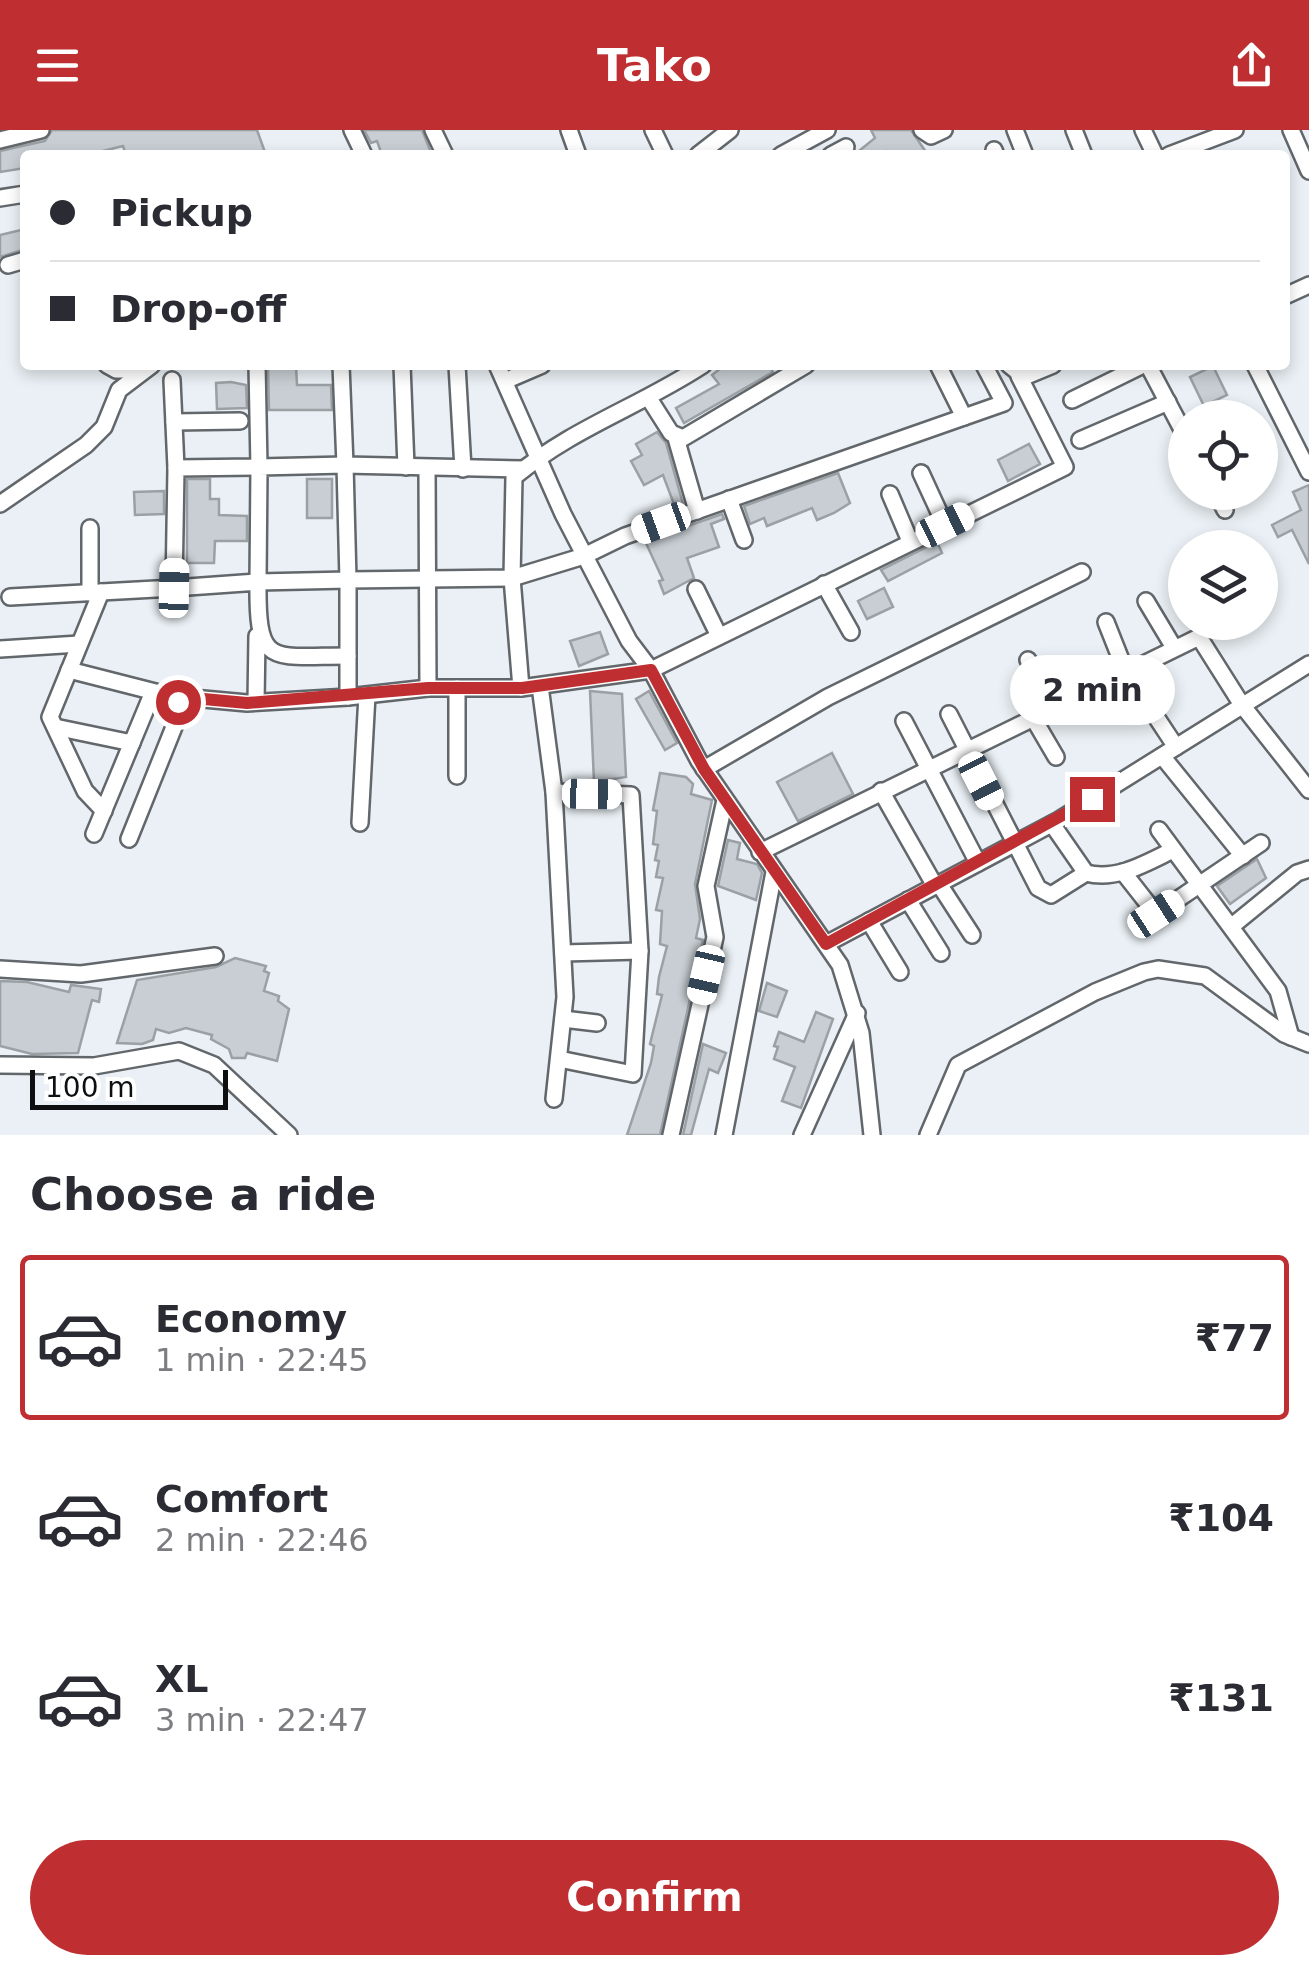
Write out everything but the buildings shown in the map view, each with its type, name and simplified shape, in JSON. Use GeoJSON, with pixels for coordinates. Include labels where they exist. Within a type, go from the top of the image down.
{"type":"FeatureCollection","features":[{"type":"Feature","properties":{"kind":"street"},"geometry":{"type":"LineString","coordinates":[[0,140],[42,130]]}},
{"type":"Feature","properties":{"kind":"street"},"geometry":{"type":"LineString","coordinates":[[708,150],[730,130]]}},
{"type":"Feature","properties":{"kind":"street"},"geometry":{"type":"LineString","coordinates":[[790,150],[826,130]]}},
{"type":"Feature","properties":{"kind":"street"},"geometry":{"type":"LineString","coordinates":[[922,130],[926,136],[944,130]]}},
{"type":"Feature","properties":{"kind":"street"},"geometry":{"type":"LineString","coordinates":[[1198,150],[1235,130]]}},
{"type":"Feature","properties":{"kind":"street"},"geometry":{"type":"LineString","coordinates":[[1291,130],[1309,171]]}},
{"type":"Feature","properties":{"kind":"street"},"geometry":{"type":"LineString","coordinates":[[8,265],[20,261]]}},
{"type":"Feature","properties":{"kind":"street"},"geometry":{"type":"LineString","coordinates":[[0,504],[86,445],[104,427],[119,390],[144,370]]}},
{"type":"Feature","properties":{"kind":"street"},"geometry":{"type":"LineString","coordinates":[[256,702],[258,370]]}},
{"type":"Feature","properties":{"kind":"street"},"geometry":{"type":"LineString","coordinates":[[341,370],[348,697]]}},
{"type":"Feature","properties":{"kind":"street"},"geometry":{"type":"LineString","coordinates":[[402,370],[406,467]]}},
{"type":"Feature","properties":{"kind":"street"},"geometry":{"type":"LineString","coordinates":[[456,370],[463,468]]}},
{"type":"Feature","properties":{"kind":"street"},"geometry":{"type":"LineString","coordinates":[[500,370],[584,556],[629,641],[651,670],[704,769],[840,965],[857,1013],[872,1135]]}},
{"type":"Feature","properties":{"kind":"street"},"geometry":{"type":"LineString","coordinates":[[505,381],[530,370]]}},
{"type":"Feature","properties":{"kind":"street"},"geometry":{"type":"LineString","coordinates":[[522,688],[512,578],[514,477],[594,421],[650,400],[695,370]]}},
{"type":"Feature","properties":{"kind":"street"},"geometry":{"type":"LineString","coordinates":[[676,438],[713,422],[798,370]]}},
{"type":"Feature","properties":{"kind":"street"},"geometry":{"type":"LineString","coordinates":[[941,370],[964,416]]}},
{"type":"Feature","properties":{"kind":"street"},"geometry":{"type":"LineString","coordinates":[[10,597],[258,582],[512,578],[584,556],[697,510],[1004,402],[987,370]]}},
{"type":"Feature","properties":{"kind":"street"},"geometry":{"type":"LineString","coordinates":[[1072,400],[1135,370]]}},
{"type":"Feature","properties":{"kind":"street"},"geometry":{"type":"LineString","coordinates":[[1080,440],[1168,402],[1149,370]]}},
{"type":"Feature","properties":{"kind":"street"},"geometry":{"type":"LineString","coordinates":[[1257,370],[1309,472]]}},
{"type":"Feature","properties":{"kind":"street"},"geometry":{"type":"LineString","coordinates":[[68,670],[171,696],[256,702],[428,688],[522,688],[651,670],[1065,467],[1014,371]]}},
{"type":"Feature","properties":{"kind":"street"},"geometry":{"type":"LineString","coordinates":[[172,380],[176,468],[174,588]]}},
{"type":"Feature","properties":{"kind":"street"},"geometry":{"type":"LineString","coordinates":[[650,400],[676,438],[697,510]]}},
{"type":"Feature","properties":{"kind":"street"},"geometry":{"type":"LineString","coordinates":[[174,422],[240,422]]}},
{"type":"Feature","properties":{"kind":"street"},"geometry":{"type":"LineString","coordinates":[[176,468],[345,465],[524,469]]}},
{"type":"Feature","properties":{"kind":"street"},"geometry":{"type":"LineString","coordinates":[[426,468],[428,688]]}},
{"type":"Feature","properties":{"kind":"street"},"geometry":{"type":"LineString","coordinates":[[920,473],[945,525]]}},
{"type":"Feature","properties":{"kind":"street"},"geometry":{"type":"LineString","coordinates":[[890,494],[910,541]]}},
{"type":"Feature","properties":{"kind":"street"},"geometry":{"type":"LineString","coordinates":[[729,499],[744,540]]}},
{"type":"Feature","properties":{"kind":"street"},"geometry":{"type":"LineString","coordinates":[[90,528],[95,592],[50,717],[80,780],[95,806],[104,811]]}},
{"type":"Feature","properties":{"kind":"street"},"geometry":{"type":"LineString","coordinates":[[704,769],[828,697],[1082,572]]}},
{"type":"Feature","properties":{"kind":"street"},"geometry":{"type":"LineString","coordinates":[[824,584],[851,632]]}},
{"type":"Feature","properties":{"kind":"street"},"geometry":{"type":"LineString","coordinates":[[696,588],[718,636]]}},
{"type":"Feature","properties":{"kind":"street"},"geometry":{"type":"LineString","coordinates":[[1146,601],[1173,646]]}},
{"type":"Feature","properties":{"kind":"street"},"geometry":{"type":"LineString","coordinates":[[1106,622],[1124,670],[1169,751],[1243,856]]}},
{"type":"Feature","properties":{"kind":"street"},"geometry":{"type":"LineString","coordinates":[[258,629],[264,648],[280,656],[348,656]]}},
{"type":"Feature","properties":{"kind":"street"},"geometry":{"type":"LineString","coordinates":[[760,852],[1199,636],[1207,643],[1242,706],[1309,790]]}},
{"type":"Feature","properties":{"kind":"street"},"geometry":{"type":"LineString","coordinates":[[0,649],[79,644]]}},
{"type":"Feature","properties":{"kind":"street"},"geometry":{"type":"LineString","coordinates":[[1028,660],[1051,706]]}},
{"type":"Feature","properties":{"kind":"street"},"geometry":{"type":"LineString","coordinates":[[826,944],[1052,824],[1309,665]]}},
{"type":"Feature","properties":{"kind":"street"},"geometry":{"type":"LineString","coordinates":[[540,686],[554,792],[562,954],[564,1019],[554,1098]]}},
{"type":"Feature","properties":{"kind":"street"},"geometry":{"type":"LineString","coordinates":[[457,776],[458,688]]}},
{"type":"Feature","properties":{"kind":"street"},"geometry":{"type":"LineString","coordinates":[[94,834],[153,692]]}},
{"type":"Feature","properties":{"kind":"street"},"geometry":{"type":"LineString","coordinates":[[360,823],[367,695]]}},
{"type":"Feature","properties":{"kind":"street"},"geometry":{"type":"LineString","coordinates":[[129,839],[180,712],[171,696]]}},
{"type":"Feature","properties":{"kind":"street"},"geometry":{"type":"LineString","coordinates":[[949,714],[1044,895],[1086,874],[1123,872],[1173,850]]}},
{"type":"Feature","properties":{"kind":"street"},"geometry":{"type":"LineString","coordinates":[[1032,716],[1056,757]]}},
{"type":"Feature","properties":{"kind":"street"},"geometry":{"type":"LineString","coordinates":[[904,721],[978,863]]}},
{"type":"Feature","properties":{"kind":"street"},"geometry":{"type":"LineString","coordinates":[[55,727],[132,743]]}},
{"type":"Feature","properties":{"kind":"street"},"geometry":{"type":"LineString","coordinates":[[80,780],[114,786]]}},
{"type":"Feature","properties":{"kind":"street"},"geometry":{"type":"LineString","coordinates":[[881,791],[972,935]]}},
{"type":"Feature","properties":{"kind":"street"},"geometry":{"type":"LineString","coordinates":[[554,792],[632,795],[640,951],[632,1074],[559,1059]]}},
{"type":"Feature","properties":{"kind":"street"},"geometry":{"type":"LineString","coordinates":[[671,1135],[716,937],[706,886],[725,800]]}},
{"type":"Feature","properties":{"kind":"street"},"geometry":{"type":"LineString","coordinates":[[1052,824],[1086,874]]}},
{"type":"Feature","properties":{"kind":"street"},"geometry":{"type":"LineString","coordinates":[[1158,830],[1278,991],[1303,1041]]}},
{"type":"Feature","properties":{"kind":"street"},"geometry":{"type":"LineString","coordinates":[[1123,872],[1156,914],[1261,843]]}},
{"type":"Feature","properties":{"kind":"street"},"geometry":{"type":"LineString","coordinates":[[1232,926],[1302,869],[1309,868]]}},
{"type":"Feature","properties":{"kind":"street"},"geometry":{"type":"LineString","coordinates":[[724,1135],[774,872]]}},
{"type":"Feature","properties":{"kind":"street"},"geometry":{"type":"LineString","coordinates":[[908,900],[941,954]]}},
{"type":"Feature","properties":{"kind":"street"},"geometry":{"type":"LineString","coordinates":[[868,921],[900,972]]}},
{"type":"Feature","properties":{"kind":"street"},"geometry":{"type":"LineString","coordinates":[[562,954],[640,951]]}},
{"type":"Feature","properties":{"kind":"street"},"geometry":{"type":"LineString","coordinates":[[0,969],[82,974],[215,956]]}},
{"type":"Feature","properties":{"kind":"street"},"geometry":{"type":"LineString","coordinates":[[928,1135],[958,1065],[1095,992],[1158,968],[1205,976],[1303,1041]]}},
{"type":"Feature","properties":{"kind":"street"},"geometry":{"type":"LineString","coordinates":[[802,1135],[857,1013]]}},
{"type":"Feature","properties":{"kind":"street"},"geometry":{"type":"LineString","coordinates":[[564,1019],[596,1023]]}},
{"type":"Feature","properties":{"kind":"street"},"geometry":{"type":"LineString","coordinates":[[0,1065],[94,1066],[179,1050],[214,1065],[289,1135]]}},
{"type":"Feature","properties":{"kind":"route"},"geometry":{"type":"LineString","coordinates":[[178,702],[171,696],[247,703],[428,688],[522,688],[651,670],[704,769],[826,944],[1092,799]]}}]}
